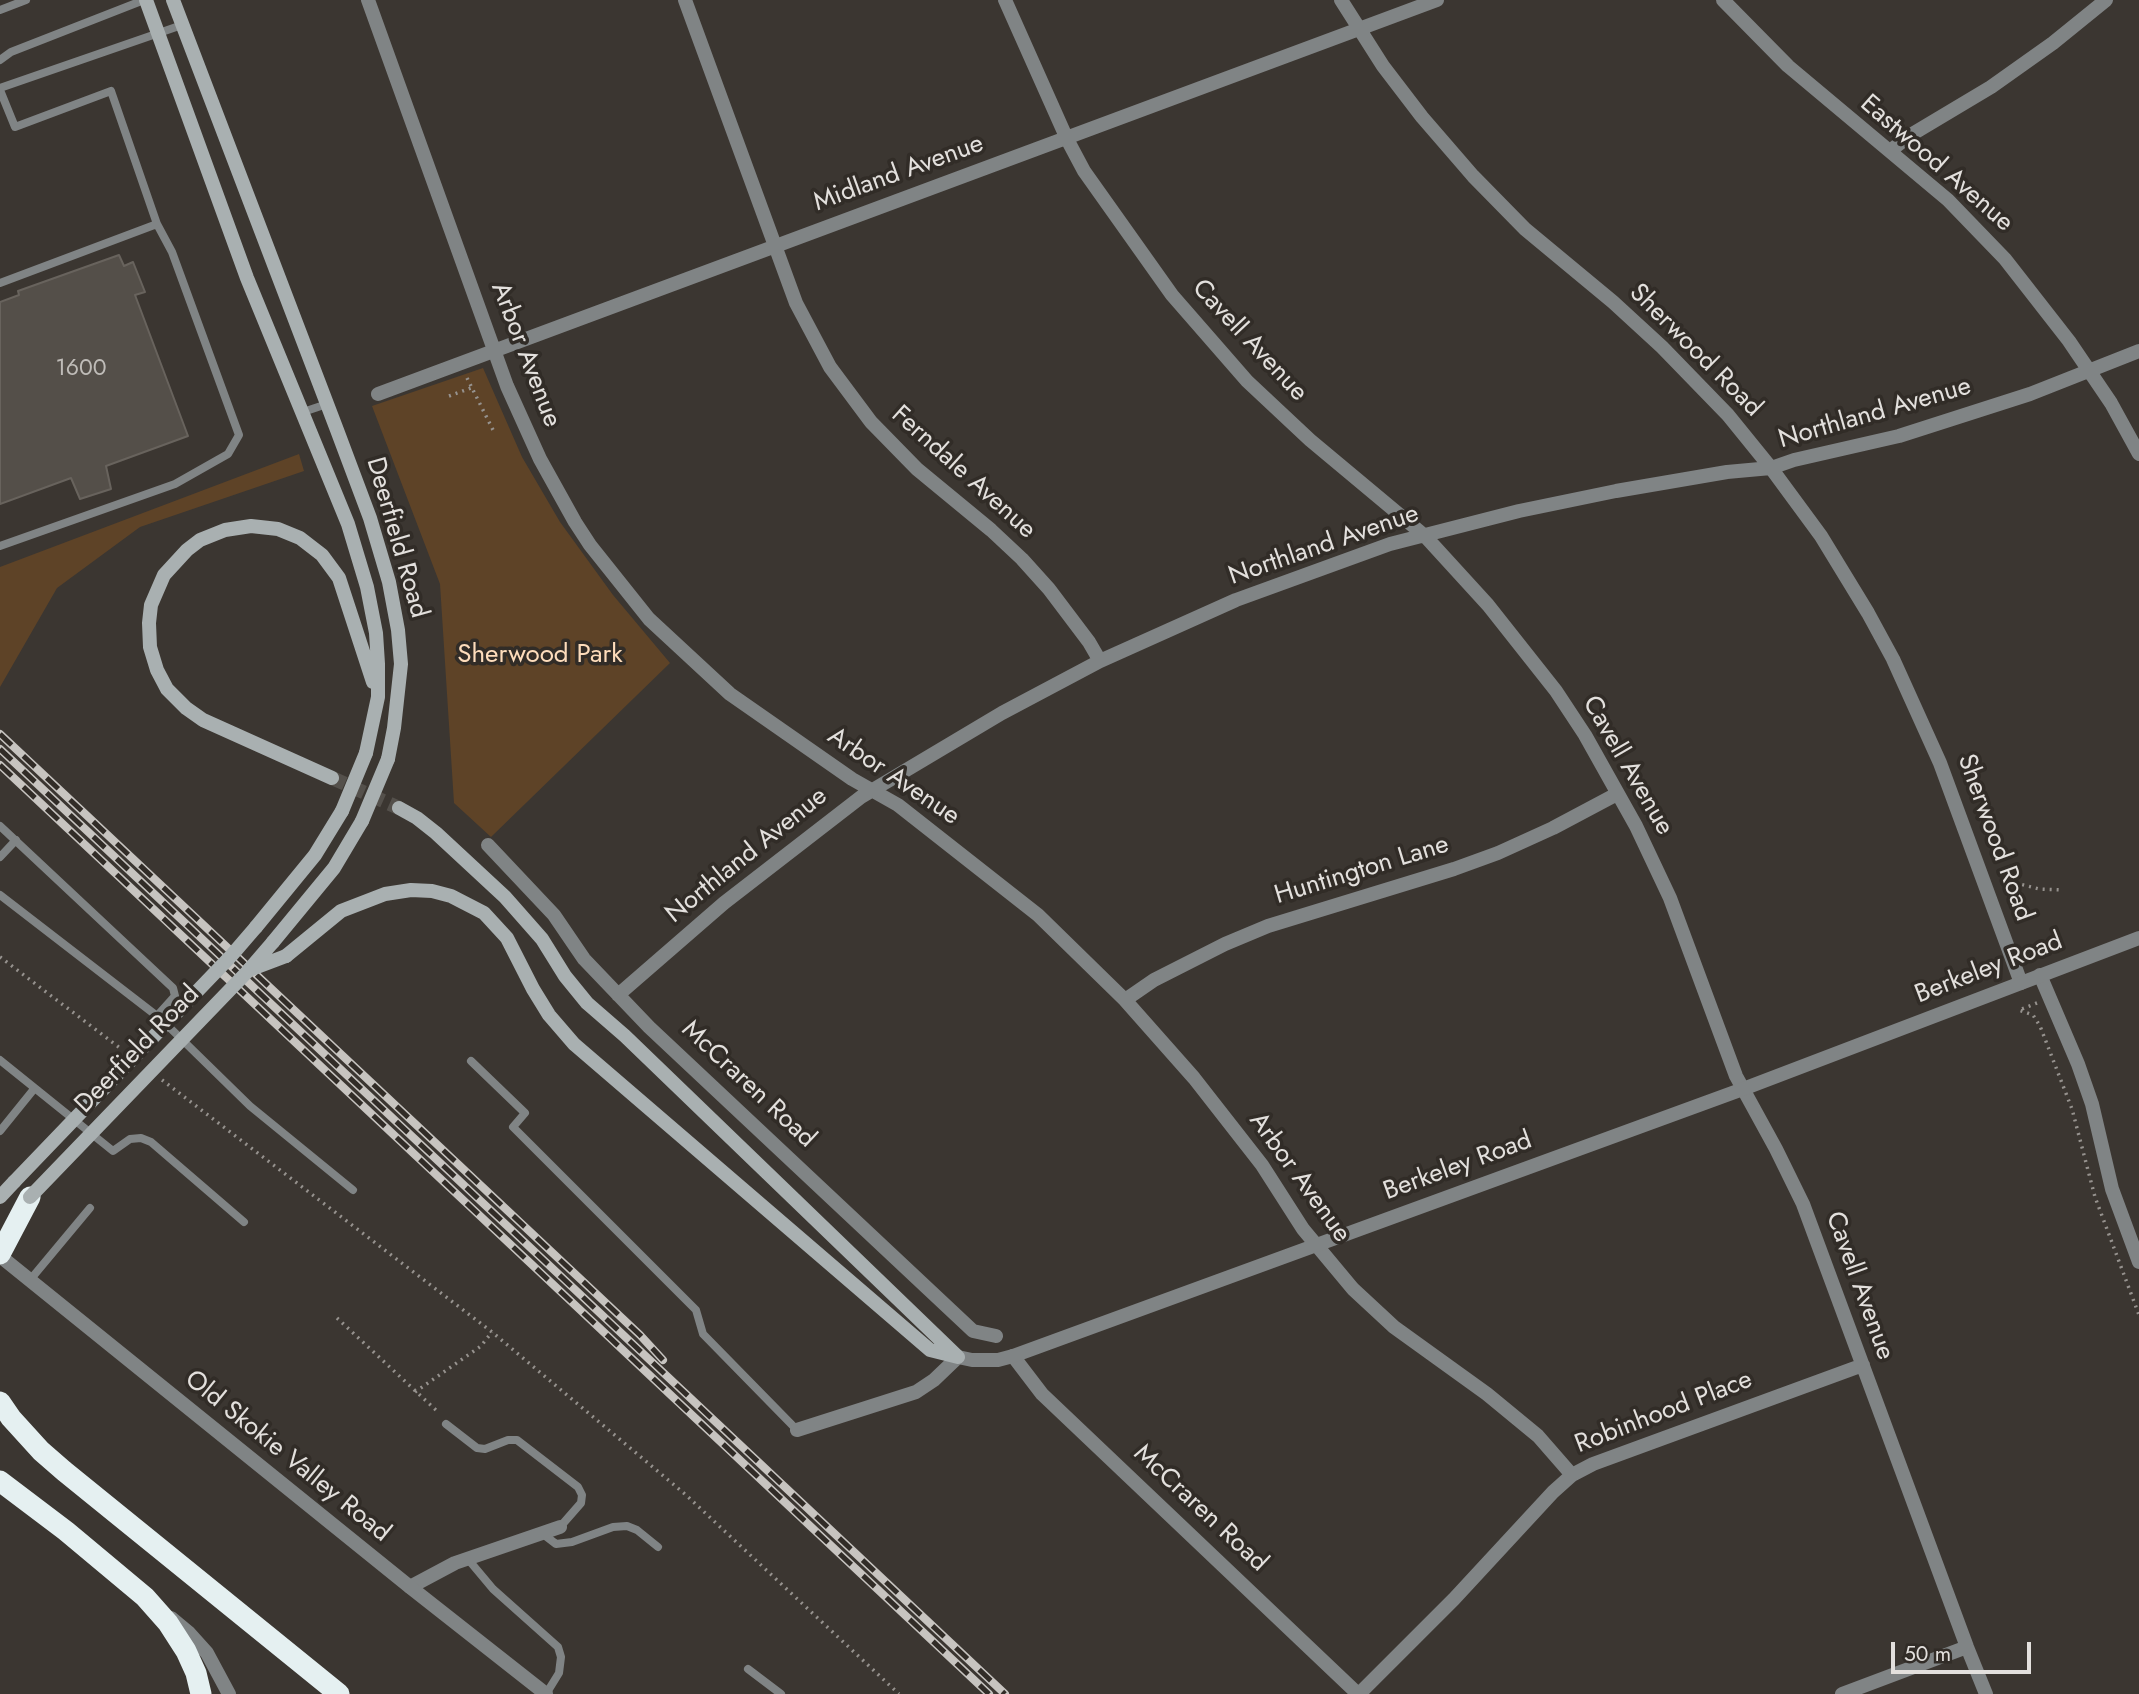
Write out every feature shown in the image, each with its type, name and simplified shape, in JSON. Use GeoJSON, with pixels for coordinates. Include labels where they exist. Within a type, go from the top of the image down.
{"type":"FeatureCollection","features":[{"type":"Feature","properties":{"kind":"highway"},"geometry":{"type":"LineString","coordinates":[[0,1255],[30,1197]]}},
{"type":"Feature","properties":{"kind":"highway"},"geometry":{"type":"LineString","coordinates":[[0,1402],[41,1451],[64,1471],[339,1694]]}},
{"type":"Feature","properties":{"kind":"highway"},"geometry":{"type":"LineString","coordinates":[[0,1481],[66,1531],[145,1597],[168,1623],[186,1651],[196,1673],[201,1694]]}},
{"type":"Feature","properties":{"kind":"main road","name":"Deerfield Road"},"geometry":{"type":"LineString","coordinates":[[0,1197],[232,956],[315,855],[342,811],[366,752],[378,696],[376,634],[367,587],[348,524],[247,278],[145,0]]}},
{"type":"Feature","properties":{"kind":"main road","name":"Deerfield Road"},"geometry":{"type":"LineString","coordinates":[[0,1228],[248,971],[334,868],[362,821],[387,759],[394,728],[401,664],[398,630],[389,582],[370,517],[173,0]]}},
{"type":"Feature","properties":{"kind":"main road"},"geometry":{"type":"LineString","coordinates":[[332,778],[204,720],[186,708],[167,689],[157,670],[150,647],[149,623],[151,605],[164,575],[200,540],[225,530],[251,526],[278,529],[300,538],[322,555],[339,578],[378,696]]}},
{"type":"Feature","properties":{"kind":"main road"},"geometry":{"type":"LineString","coordinates":[[399,808],[436,833],[505,897],[542,939],[565,976],[587,1003],[625,1036],[958,1357]]}},
{"type":"Feature","properties":{"kind":"main road"},"geometry":{"type":"LineString","coordinates":[[248,971],[286,956],[341,912],[385,894],[411,890],[432,891],[451,896],[484,913],[508,938],[549,1015],[574,1044],[930,1350],[958,1357]]}},
{"type":"Feature","properties":{"kind":"street","name":"Arbor Avenue"},"geometry":{"type":"LineString","coordinates":[[368,0],[507,386],[540,459],[590,545],[649,619],[730,694],[789,737],[924,824],[1038,915],[1125,999],[1194,1078],[1262,1165],[1316,1245],[1353,1289],[1394,1327],[1487,1394],[1538,1436],[1572,1475]]}},
{"type":"Feature","properties":{"kind":"street","name":"Ferndale Avenue"},"geometry":{"type":"LineString","coordinates":[[685,0],[796,303],[830,367],[871,422],[917,470],[1022,559],[1049,589],[1100,661]]}},
{"type":"Feature","properties":{"kind":"street","name":"Cavell Avenue"},"geometry":{"type":"LineString","coordinates":[[1004,0],[1084,171],[1172,295],[1247,381],[1310,440],[1425,536],[1488,605],[1556,691],[1586,735],[1636,826],[1670,898],[1743,1089],[1803,1204],[1986,1694]]}},
{"type":"Feature","properties":{"kind":"street","name":"Sherwood Road"},"geometry":{"type":"LineString","coordinates":[[1341,0],[1383,66],[1422,117],[1473,176],[1525,229],[1613,302],[1662,347],[1728,415],[1821,537],[1893,659],[1941,763],[2021,982]]}},
{"type":"Feature","properties":{"kind":"street","name":"Midland Avenue"},"geometry":{"type":"LineString","coordinates":[[378,394],[1437,0]]}},
{"type":"Feature","properties":{"kind":"street","name":"Eastwood Avenue"},"geometry":{"type":"LineString","coordinates":[[1723,0],[1787,66],[1948,200],[2005,258],[2069,341],[2111,403],[2139,454]]}},
{"type":"Feature","properties":{"kind":"street"},"geometry":{"type":"LineString","coordinates":[[1890,151],[1909,136],[1991,87],[2053,43],[2106,0]]}},
{"type":"Feature","properties":{"kind":"street","name":"Northland Avenue"},"geometry":{"type":"LineString","coordinates":[[618,995],[734,895],[860,797],[1002,713],[1100,661],[1236,600],[1390,544],[1519,511],[1727,472],[1771,468],[1794,460],[1899,436],[2030,394],[2139,351]]}},
{"type":"Feature","properties":{"kind":"street","name":"Huntington Lane"},"geometry":{"type":"LineString","coordinates":[[1125,999],[1154,980],[1224,944],[1268,926],[1498,853],[1617,794]]}},
{"type":"Feature","properties":{"kind":"street","name":"McCraren Road"},"geometry":{"type":"LineString","coordinates":[[488,845],[554,915],[584,959],[649,1027],[973,1331],[996,1336]]}},
{"type":"Feature","properties":{"kind":"street","name":"Berkeley Road"},"geometry":{"type":"LineString","coordinates":[[958,1357],[986,1360],[1013,1356],[1743,1089],[2139,938]]}},
{"type":"Feature","properties":{"kind":"street"},"geometry":{"type":"LineString","coordinates":[[2040,975],[2092,1104],[2112,1189],[2139,1262]]}},
{"type":"Feature","properties":{"kind":"street","name":"Old Skokie Valley Road"},"geometry":{"type":"LineString","coordinates":[[0,1255],[546,1694]]}},
{"type":"Feature","properties":{"kind":"street","name":"McCraren Road"},"geometry":{"type":"LineString","coordinates":[[1013,1356],[1042,1394],[1359,1694]]}},
{"type":"Feature","properties":{"kind":"street"},"geometry":{"type":"LineString","coordinates":[[797,1430],[916,1392],[934,1381],[958,1357]]}},
{"type":"Feature","properties":{"kind":"street","name":"Robinhood Place"},"geometry":{"type":"LineString","coordinates":[[1359,1694],[1572,1475],[1593,1464],[1863,1365]]}},
{"type":"Feature","properties":{"kind":"street"},"geometry":{"type":"LineString","coordinates":[[410,1587],[467,1558],[560,1527]]}},
{"type":"Feature","properties":{"kind":"street"},"geometry":{"type":"LineString","coordinates":[[145,1597],[200,1644],[229,1694]]}},
{"type":"Feature","properties":{"kind":"street"},"geometry":{"type":"LineString","coordinates":[[1842,1694],[1967,1647]]}},
{"type":"Feature","properties":{"kind":"lane"},"geometry":{"type":"LineString","coordinates":[[0,10],[26,0]]}},
{"type":"Feature","properties":{"kind":"lane"},"geometry":{"type":"LineString","coordinates":[[0,60],[11,52],[145,0]]}},
{"type":"Feature","properties":{"kind":"lane"},"geometry":{"type":"LineString","coordinates":[[0,546],[175,484],[228,454],[239,435],[172,252],[157,224],[111,91],[15,127],[0,89],[182,25]]}},
{"type":"Feature","properties":{"kind":"lane"},"geometry":{"type":"LineString","coordinates":[[0,283],[157,224]]}},
{"type":"Feature","properties":{"kind":"lane"},"geometry":{"type":"LineString","coordinates":[[303,412],[327,404]]}},
{"type":"Feature","properties":{"kind":"lane"},"geometry":{"type":"LineString","coordinates":[[0,826],[173,988],[175,996],[158,1016]]}},
{"type":"Feature","properties":{"kind":"lane"},"geometry":{"type":"LineString","coordinates":[[0,857],[16,840]]}},
{"type":"Feature","properties":{"kind":"lane"},"geometry":{"type":"LineString","coordinates":[[0,895],[158,1016],[250,1106],[353,1191]]}},
{"type":"Feature","properties":{"kind":"lane"},"geometry":{"type":"LineString","coordinates":[[0,1060],[113,1151],[130,1139],[141,1138],[151,1142],[244,1222]]}},
{"type":"Feature","properties":{"kind":"lane"},"geometry":{"type":"LineString","coordinates":[[471,1061],[525,1114],[513,1127],[696,1310],[703,1334],[797,1430]]}},
{"type":"Feature","properties":{"kind":"lane"},"geometry":{"type":"LineString","coordinates":[[0,1132],[34,1089]]}},
{"type":"Feature","properties":{"kind":"lane"},"geometry":{"type":"LineString","coordinates":[[30,1280],[90,1208]]}},
{"type":"Feature","properties":{"kind":"lane"},"geometry":{"type":"LineString","coordinates":[[446,1424],[477,1448],[485,1449],[508,1440],[517,1440],[578,1487],[582,1503],[560,1527]]}},
{"type":"Feature","properties":{"kind":"lane"},"geometry":{"type":"LineString","coordinates":[[543,1534],[556,1544],[572,1542],[613,1527],[627,1526],[637,1530],[658,1547]]}},
{"type":"Feature","properties":{"kind":"lane"},"geometry":{"type":"LineString","coordinates":[[467,1558],[493,1589],[558,1647],[561,1657],[559,1673],[546,1694]]}},
{"type":"Feature","properties":{"kind":"lane"},"geometry":{"type":"LineString","coordinates":[[748,1669],[781,1694]]}},
{"type":"Feature","properties":{"kind":"path"},"geometry":{"type":"LineString","coordinates":[[462,363],[471,388],[493,430]]}},
{"type":"Feature","properties":{"kind":"path"},"geometry":{"type":"LineString","coordinates":[[449,396],[471,388]]}},
{"type":"Feature","properties":{"kind":"path"},"geometry":{"type":"LineString","coordinates":[[1986,887],[2008,881],[2039,889],[2063,890]]}},
{"type":"Feature","properties":{"kind":"path"},"geometry":{"type":"LineString","coordinates":[[0,957],[122,1050]]}},
{"type":"Feature","properties":{"kind":"path"},"geometry":{"type":"LineString","coordinates":[[2050,998],[2019,1010],[2033,1016],[2040,1026],[2072,1109],[2095,1197],[2139,1315]]}},
{"type":"Feature","properties":{"kind":"path"},"geometry":{"type":"LineString","coordinates":[[156,1075],[492,1332],[686,1496],[900,1694]]}},
{"type":"Feature","properties":{"kind":"path"},"geometry":{"type":"LineString","coordinates":[[337,1318],[437,1411]]}},
{"type":"Feature","properties":{"kind":"path"},"geometry":{"type":"LineString","coordinates":[[415,1392],[481,1346],[492,1332]]}},
{"type":"Feature","properties":{"kind":"green space","name":"Sherwood Park"},"geometry":{"type":"Polygon","coordinates":[[[483,368],[522,457],[560,522],[613,595],[670,663],[491,837],[454,803],[440,584],[372,406],[483,368]]]}},
{"type":"Feature","properties":{"kind":"green space"},"geometry":{"type":"Polygon","coordinates":[[[299,454],[304,471],[140,527],[57,588],[0,687],[0,567],[299,454]]]}},
{"type":"Feature","properties":{"kind":"building"},"geometry":{"type":"Polygon","coordinates":[[[119,255],[124,266],[133,262],[145,292],[135,295],[188,436],[106,466],[111,489],[80,499],[71,478],[0,504],[0,302],[19,295],[18,291],[119,255]]]}},
{"type":"Feature","properties":{"kind":"tunnel"},"geometry":{"type":"LineString","coordinates":[[332,778],[399,808]]}},
{"type":"Feature","properties":{"kind":"railway"},"geometry":{"type":"LineString","coordinates":[[0,734],[640,1335],[663,1360]]}},
{"type":"Feature","properties":{"kind":"railway"},"geometry":{"type":"LineString","coordinates":[[0,749],[1005,1694]]}},
{"type":"Feature","properties":{"kind":"railway"},"geometry":{"type":"LineString","coordinates":[[0,765],[989,1694]]}}]}
